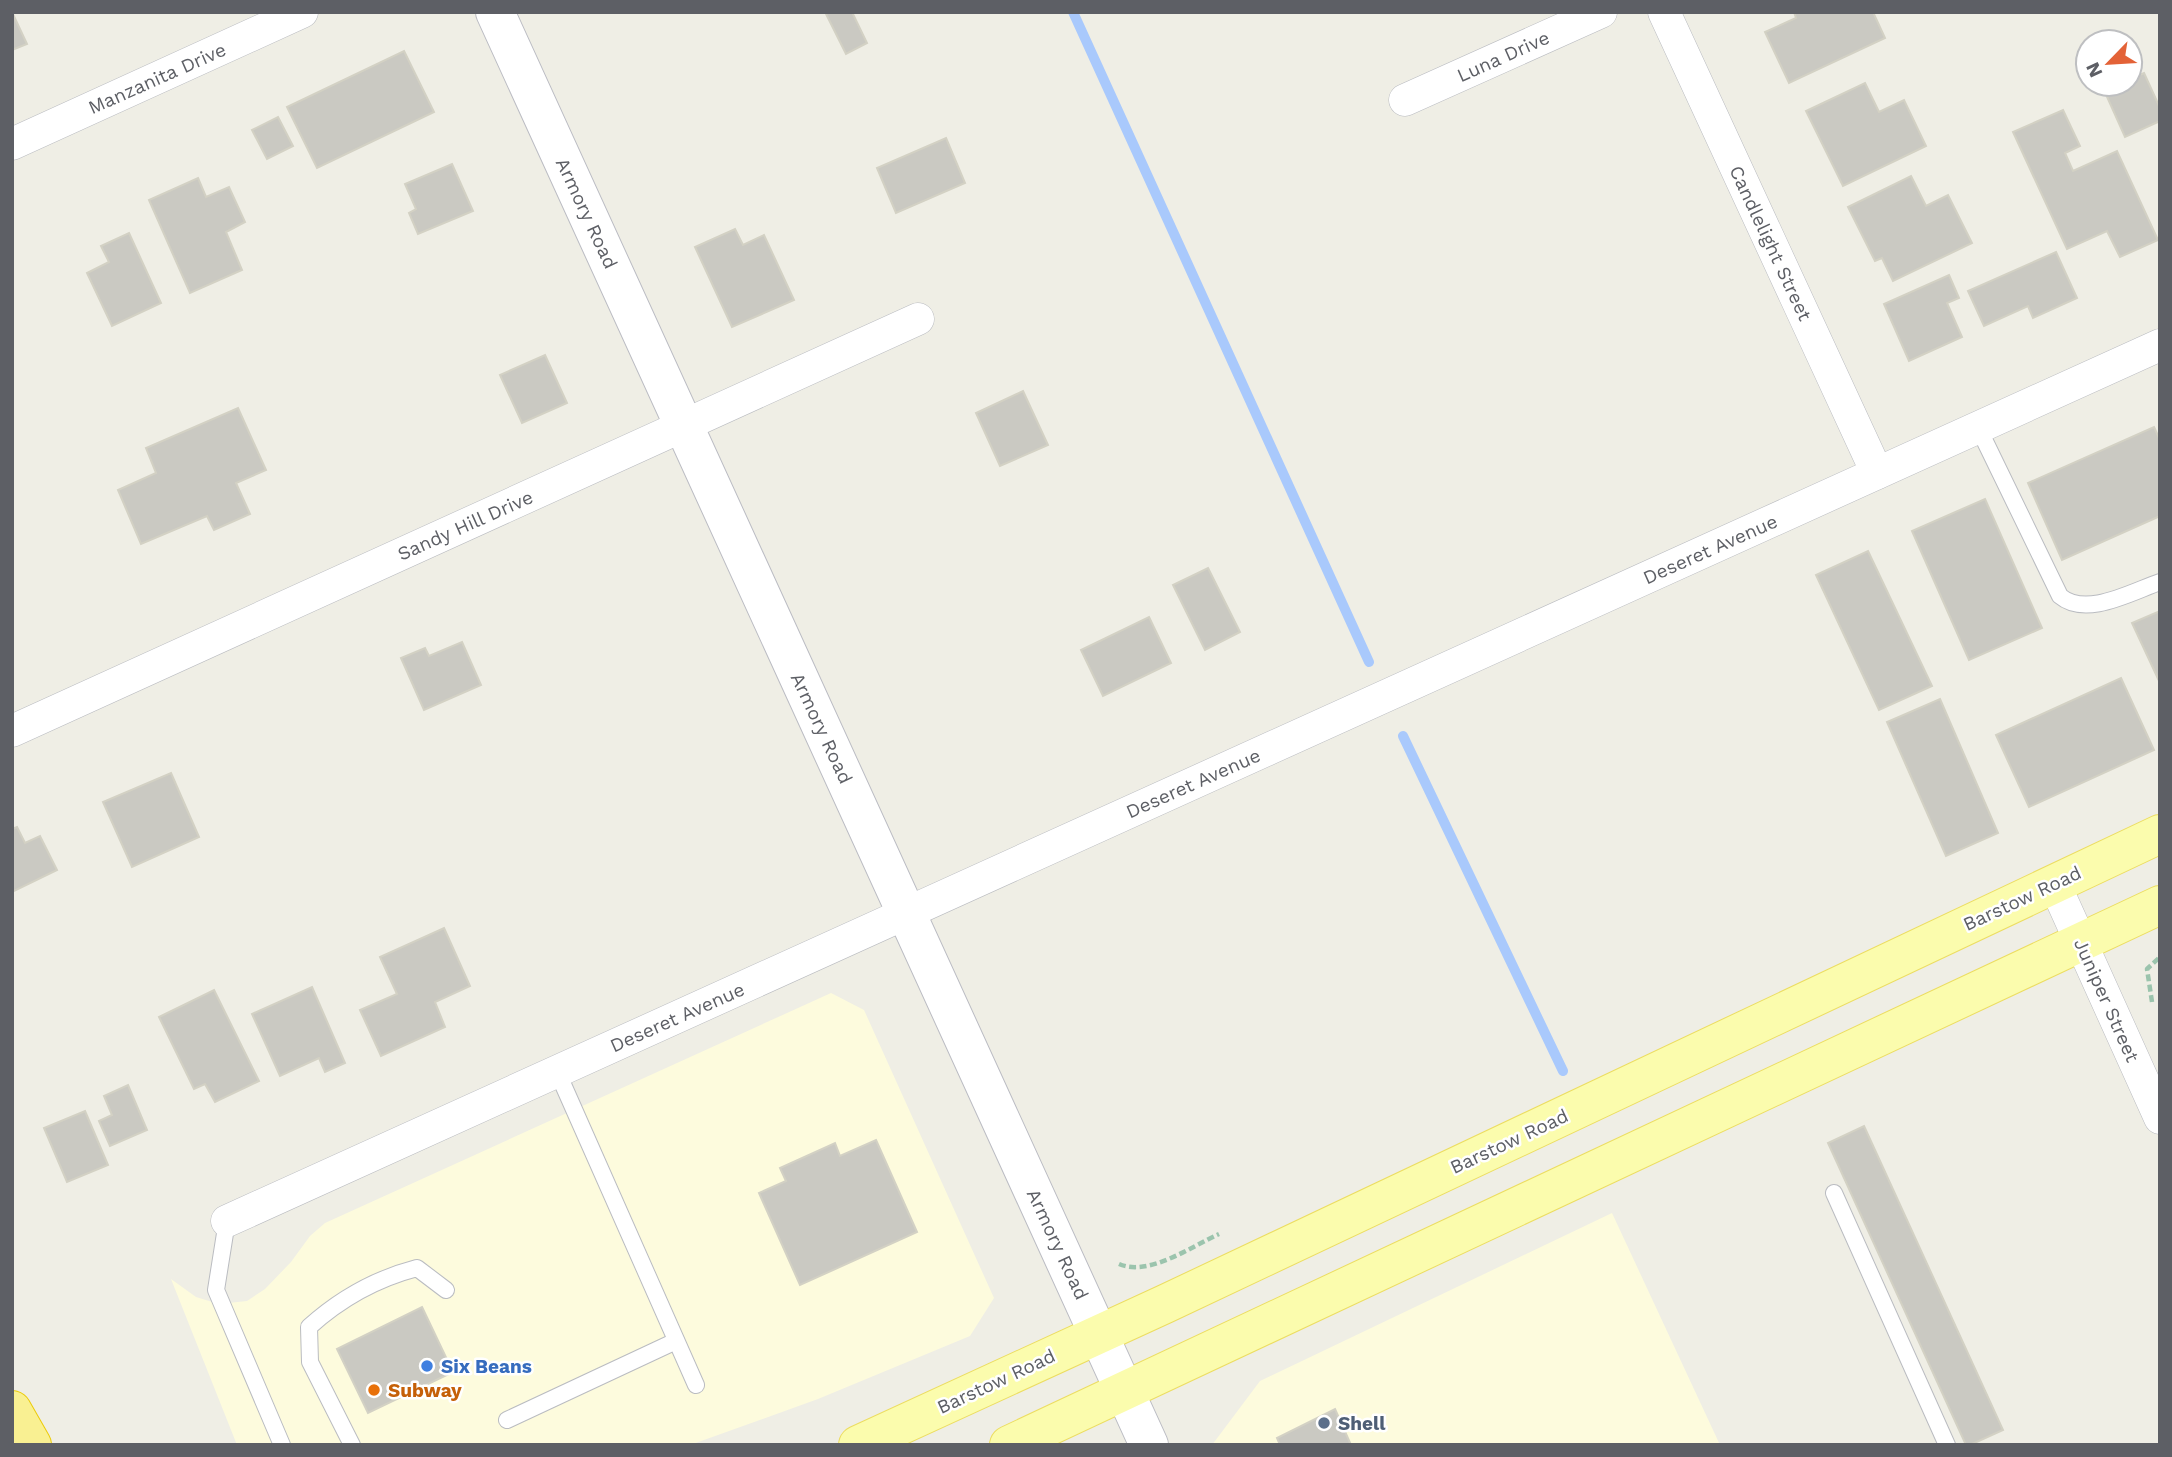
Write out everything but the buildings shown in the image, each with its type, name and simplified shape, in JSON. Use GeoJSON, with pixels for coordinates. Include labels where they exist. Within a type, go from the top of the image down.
{"type":"FeatureCollection","features":[{"type":"Feature","properties":{"kind":"highway"},"geometry":{"type":"LineString","coordinates":[[12,1410],[32,1445]]}},
{"type":"Feature","properties":{"kind":"main road","name":"Armory Road"},"geometry":{"type":"LineString","coordinates":[[495,12],[1149,1445]]}},
{"type":"Feature","properties":{"kind":"main road","name":"Barstow Road"},"geometry":{"type":"LineString","coordinates":[[858,1445],[2160,834]]}},
{"type":"Feature","properties":{"kind":"main road"},"geometry":{"type":"LineString","coordinates":[[1009,1445],[2160,905]]}},
{"type":"Feature","properties":{"kind":"street","name":"Manzanita Drive"},"geometry":{"type":"LineString","coordinates":[[12,144],[302,12]]}},
{"type":"Feature","properties":{"kind":"street","name":"Luna Drive"},"geometry":{"type":"LineString","coordinates":[[1405,100],[1601,12]]}},
{"type":"Feature","properties":{"kind":"street","name":"Candlelight Street"},"geometry":{"type":"LineString","coordinates":[[1664,12],[1877,473]]}},
{"type":"Feature","properties":{"kind":"street","name":"Sandy Hill Drive"},"geometry":{"type":"LineString","coordinates":[[12,731],[918,319]]}},
{"type":"Feature","properties":{"kind":"street","name":"Deseret Avenue"},"geometry":{"type":"LineString","coordinates":[[227,1222],[2160,345]]}},
{"type":"Feature","properties":{"kind":"street","name":"Juniper Street"},"geometry":{"type":"LineString","coordinates":[[2054,883],[2160,1118]]}},
{"type":"Feature","properties":{"kind":"lane"},"geometry":{"type":"LineString","coordinates":[[1978,427],[2060,596],[2070,605],[2084,606],[2160,582]]}},
{"type":"Feature","properties":{"kind":"lane"},"geometry":{"type":"LineString","coordinates":[[557,1071],[696,1385]]}},
{"type":"Feature","properties":{"kind":"lane"},"geometry":{"type":"LineString","coordinates":[[1834,1193],[1947,1445]]}},
{"type":"Feature","properties":{"kind":"lane"},"geometry":{"type":"LineString","coordinates":[[227,1222],[216,1290],[282,1445]]}},
{"type":"Feature","properties":{"kind":"lane"},"geometry":{"type":"LineString","coordinates":[[352,1445],[310,1362],[309,1327],[336,1303],[386,1276],[417,1268],[446,1290]]}},
{"type":"Feature","properties":{"kind":"lane"},"geometry":{"type":"LineString","coordinates":[[507,1420],[676,1340]]}},
{"type":"Feature","properties":{"kind":"path"},"geometry":{"type":"LineString","coordinates":[[2152,1002],[2147,969],[2160,957]]}},
{"type":"Feature","properties":{"kind":"shaded area"},"geometry":{"type":"Polygon","coordinates":[[[831,993],[864,1010],[994,1298],[970,1336],[818,1399],[690,1445],[237,1445],[171,1279],[196,1297],[219,1304],[247,1301],[265,1289],[291,1262],[310,1236],[325,1223],[831,993]]]}},
{"type":"Feature","properties":{"kind":"shaded area"},"geometry":{"type":"Polygon","coordinates":[[[1612,1213],[1720,1445],[1212,1445],[1260,1381],[1612,1213]]]}},
{"type":"Feature","properties":{"kind":"waterway"},"geometry":{"type":"LineString","coordinates":[[1073,12],[1369,662]]}},
{"type":"Feature","properties":{"kind":"waterway"},"geometry":{"type":"LineString","coordinates":[[1403,736],[1563,1071]]}},
{"type":"Feature","properties":{"kind":"place","name":"Six Beans"},"geometry":{"type":"Point","coordinates":[427,1366]}},
{"type":"Feature","properties":{"kind":"place","name":"Subway"},"geometry":{"type":"Point","coordinates":[374,1390]}},
{"type":"Feature","properties":{"kind":"place","name":"Shell"},"geometry":{"type":"Point","coordinates":[1324,1423]}}]}
